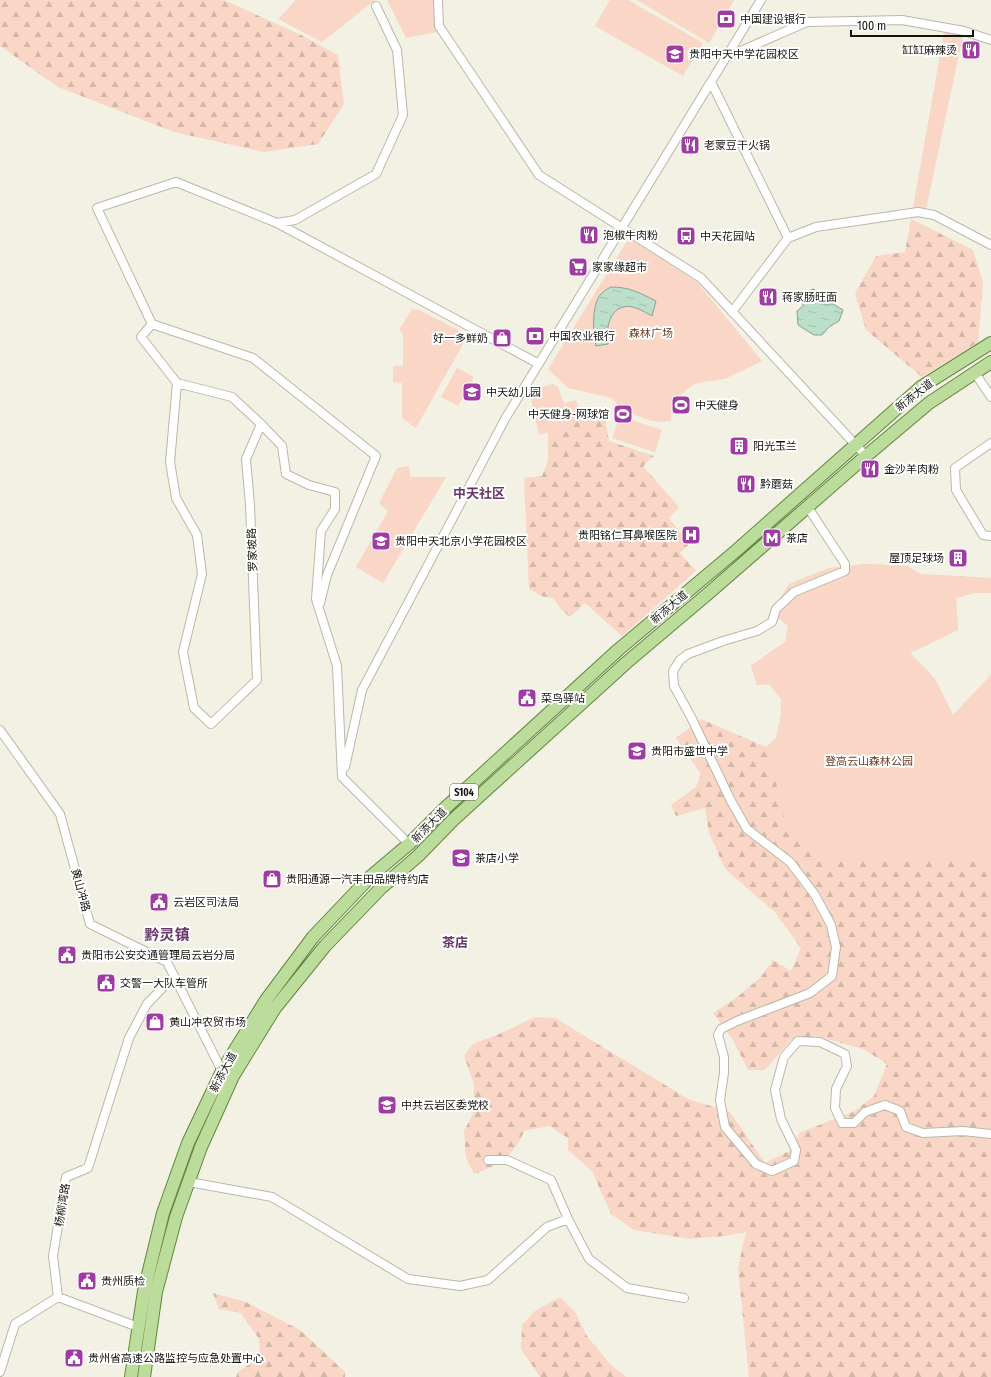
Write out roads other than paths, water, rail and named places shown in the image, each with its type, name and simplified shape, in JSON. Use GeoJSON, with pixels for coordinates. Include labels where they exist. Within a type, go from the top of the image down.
{"type":"FeatureCollection","features":[{"type":"Feature","properties":{"kind":"main road","name":"新添大道"},"geometry":{"type":"LineString","coordinates":[[131,1377],[144,1291],[163,1214],[188,1143],[222,1071],[266,1000],[313,937],[370,877],[409,844],[618,650],[737,550],[921,387],[991,343]]}},
{"type":"Feature","properties":{"kind":"main road","name":"新添大道"},"geometry":{"type":"LineString","coordinates":[[144,1377],[156,1292],[176,1217],[201,1147],[234,1076],[275,1008],[326,946],[381,888],[418,856],[453,820],[626,663],[710,592],[807,506],[929,403],[991,362]]}},
{"type":"Feature","properties":{"kind":"street"},"geometry":{"type":"LineString","coordinates":[[438,0],[439,26],[539,175],[701,278],[866,456]]}},
{"type":"Feature","properties":{"kind":"street"},"geometry":{"type":"LineString","coordinates":[[342,777],[362,690],[505,419],[761,0]]}},
{"type":"Feature","properties":{"kind":"street"},"geometry":{"type":"LineString","coordinates":[[277,223],[295,220],[376,174],[403,115],[397,50],[376,6]]}},
{"type":"Feature","properties":{"kind":"street"},"geometry":{"type":"LineString","coordinates":[[727,57],[807,22],[902,20],[964,31],[991,40]]}},
{"type":"Feature","properties":{"kind":"street"},"geometry":{"type":"LineString","coordinates":[[711,82],[788,238]]}},
{"type":"Feature","properties":{"kind":"street"},"geometry":{"type":"LineString","coordinates":[[319,608],[326,575],[376,456],[253,358],[152,324],[97,208],[176,182],[277,223],[539,364]]}},
{"type":"Feature","properties":{"kind":"street"},"geometry":{"type":"LineString","coordinates":[[732,312],[788,238],[816,227],[918,212],[934,215],[991,245]]}},
{"type":"Feature","properties":{"kind":"street"},"geometry":{"type":"LineString","coordinates":[[152,324],[140,337],[177,383],[232,397],[262,424],[282,446],[286,474],[309,485],[335,492],[335,509],[321,531],[316,599],[337,666],[342,777],[409,844]]}},
{"type":"Feature","properties":{"kind":"street"},"geometry":{"type":"LineString","coordinates":[[975,373],[991,397]]}},
{"type":"Feature","properties":{"kind":"street","name":"罗家坡路"},"geometry":{"type":"LineString","coordinates":[[177,383],[170,462],[176,498],[197,535],[202,574],[183,652],[194,708],[211,724],[257,680],[250,505],[246,459],[262,424]]}},
{"type":"Feature","properties":{"kind":"street"},"geometry":{"type":"LineString","coordinates":[[991,444],[955,468],[956,490],[983,536],[991,536]]}},
{"type":"Feature","properties":{"kind":"street"},"geometry":{"type":"LineString","coordinates":[[807,506],[845,564],[845,572],[794,592],[776,609],[772,622],[757,632],[723,641],[688,654],[680,660],[673,671],[674,686],[744,824],[747,829],[790,862],[814,895],[831,925],[836,947],[832,976],[810,993],[720,1028],[718,1035],[724,1057],[724,1073],[720,1100],[725,1127],[756,1164],[772,1171],[794,1161],[796,1150],[781,1119],[775,1090],[784,1057],[798,1041],[820,1042],[845,1054],[847,1066],[836,1089],[834,1108],[842,1123],[854,1123],[865,1112],[885,1105],[900,1111],[906,1127],[922,1133],[963,1131],[991,1134]]}},
{"type":"Feature","properties":{"kind":"street","name":"黄山冲路"},"geometry":{"type":"LineString","coordinates":[[0,730],[60,814],[90,924],[167,962],[222,1071]]}},
{"type":"Feature","properties":{"kind":"street","name":"杨柳湾路"},"geometry":{"type":"LineString","coordinates":[[58,1297],[53,1256],[66,1177],[88,1168],[129,1038],[147,1004],[174,976]]}},
{"type":"Feature","properties":{"kind":"street"},"geometry":{"type":"LineString","coordinates":[[222,1071],[234,1076]]}},
{"type":"Feature","properties":{"kind":"street"},"geometry":{"type":"LineString","coordinates":[[488,1160],[507,1160],[552,1180],[568,1219],[589,1258],[627,1288],[684,1298]]}},
{"type":"Feature","properties":{"kind":"street"},"geometry":{"type":"LineString","coordinates":[[188,1182],[272,1197],[408,1279],[460,1286],[488,1280],[547,1227],[568,1219]]}},
{"type":"Feature","properties":{"kind":"street"},"geometry":{"type":"LineString","coordinates":[[0,1372],[15,1324],[58,1297],[138,1327]]}},
{"type":"Feature","properties":{"kind":"water"},"geometry":{"type":"Polygon","coordinates":[[[611,287],[629,289],[656,301],[652,316],[638,309],[627,306],[618,309],[611,317],[609,322],[607,333],[608,344],[596,346],[594,334],[594,312],[601,294],[611,287]]]}},
{"type":"Feature","properties":{"kind":"water"},"geometry":{"type":"Polygon","coordinates":[[[814,289],[825,304],[833,304],[843,310],[839,321],[829,327],[822,335],[814,335],[798,325],[797,311],[803,306],[803,300],[808,291],[814,289]]]}},
{"type":"Feature","properties":{"kind":"place","name":"中国建设银行"},"geometry":{"type":"Point","coordinates":[726,19]}},
{"type":"Feature","properties":{"kind":"place","name":"缸缸麻辣烫"},"geometry":{"type":"Point","coordinates":[971,50]}},
{"type":"Feature","properties":{"kind":"place","name":"贵阳中天中学花园校区"},"geometry":{"type":"Point","coordinates":[675,54]}},
{"type":"Feature","properties":{"kind":"place","name":"老蒙豆干火锅"},"geometry":{"type":"Point","coordinates":[690,145]}},
{"type":"Feature","properties":{"kind":"place","name":"泡椒牛肉粉"},"geometry":{"type":"Point","coordinates":[589,235]}},
{"type":"Feature","properties":{"kind":"place","name":"中天花园站"},"geometry":{"type":"Point","coordinates":[686,236]}},
{"type":"Feature","properties":{"kind":"place","name":"家家缘超市"},"geometry":{"type":"Point","coordinates":[578,267]}},
{"type":"Feature","properties":{"kind":"place","name":"蒋家肠旺面"},"geometry":{"type":"Point","coordinates":[768,297]}},
{"type":"Feature","properties":{"kind":"place","name":"中国农业银行"},"geometry":{"type":"Point","coordinates":[535,336]}},
{"type":"Feature","properties":{"kind":"place","name":"好一多鲜奶"},"geometry":{"type":"Point","coordinates":[502,338]}},
{"type":"Feature","properties":{"kind":"place","name":"中天幼儿园"},"geometry":{"type":"Point","coordinates":[472,392]}},
{"type":"Feature","properties":{"kind":"place","name":"中天健身"},"geometry":{"type":"Point","coordinates":[681,405]}},
{"type":"Feature","properties":{"kind":"place","name":"中天健身-网球馆"},"geometry":{"type":"Point","coordinates":[623,414]}},
{"type":"Feature","properties":{"kind":"place","name":"阳光玉兰"},"geometry":{"type":"Point","coordinates":[739,446]}},
{"type":"Feature","properties":{"kind":"place","name":"金沙羊肉粉"},"geometry":{"type":"Point","coordinates":[870,469]}},
{"type":"Feature","properties":{"kind":"place","name":"黔蘑菇"},"geometry":{"type":"Point","coordinates":[746,484]}},
{"type":"Feature","properties":{"kind":"place","name":"贵阳铭仁耳鼻喉医院"},"geometry":{"type":"Point","coordinates":[691,535]}},
{"type":"Feature","properties":{"kind":"place","name":"茶店"},"geometry":{"type":"Point","coordinates":[772,538]}},
{"type":"Feature","properties":{"kind":"place","name":"贵阳中天北京小学花园校区"},"geometry":{"type":"Point","coordinates":[381,541]}},
{"type":"Feature","properties":{"kind":"place","name":"屋顶足球场"},"geometry":{"type":"Point","coordinates":[958,558]}},
{"type":"Feature","properties":{"kind":"place","name":"菜鸟驿站"},"geometry":{"type":"Point","coordinates":[527,698]}},
{"type":"Feature","properties":{"kind":"place","name":"贵阳市盛世中学"},"geometry":{"type":"Point","coordinates":[637,751]}},
{"type":"Feature","properties":{"kind":"place","name":"茶店小学"},"geometry":{"type":"Point","coordinates":[461,858]}},
{"type":"Feature","properties":{"kind":"place","name":"贵阳通源一汽丰田品牌特约店"},"geometry":{"type":"Point","coordinates":[272,879]}},
{"type":"Feature","properties":{"kind":"place","name":"云岩区司法局"},"geometry":{"type":"Point","coordinates":[159,902]}},
{"type":"Feature","properties":{"kind":"place","name":"贵阳市公安交通管理局云岩分局"},"geometry":{"type":"Point","coordinates":[67,955]}},
{"type":"Feature","properties":{"kind":"place","name":"交警一大队车管所"},"geometry":{"type":"Point","coordinates":[106,983]}},
{"type":"Feature","properties":{"kind":"place","name":"黄山冲农贸市场"},"geometry":{"type":"Point","coordinates":[155,1022]}},
{"type":"Feature","properties":{"kind":"place","name":"中共云岩区委党校"},"geometry":{"type":"Point","coordinates":[387,1105]}},
{"type":"Feature","properties":{"kind":"place","name":"贵州质检"},"geometry":{"type":"Point","coordinates":[87,1281]}},
{"type":"Feature","properties":{"kind":"place","name":"贵州省高速公路监控与应急处置中心"},"geometry":{"type":"Point","coordinates":[74,1358]}},
{"type":"Feature","properties":{"kind":"district","name":"中天社区"},"geometry":{"type":"Point","coordinates":[479,493]}},
{"type":"Feature","properties":{"kind":"district","name":"黔灵镇"},"geometry":{"type":"Point","coordinates":[167,935]}},
{"type":"Feature","properties":{"kind":"district","name":"茶店"},"geometry":{"type":"Point","coordinates":[455,942]}},
{"type":"Feature","properties":{"kind":"park label","name":"森林广场"},"geometry":{"type":"Point","coordinates":[651,333]}},
{"type":"Feature","properties":{"kind":"park label","name":"登高云山森林公园"},"geometry":{"type":"Point","coordinates":[869,761]}}]}
